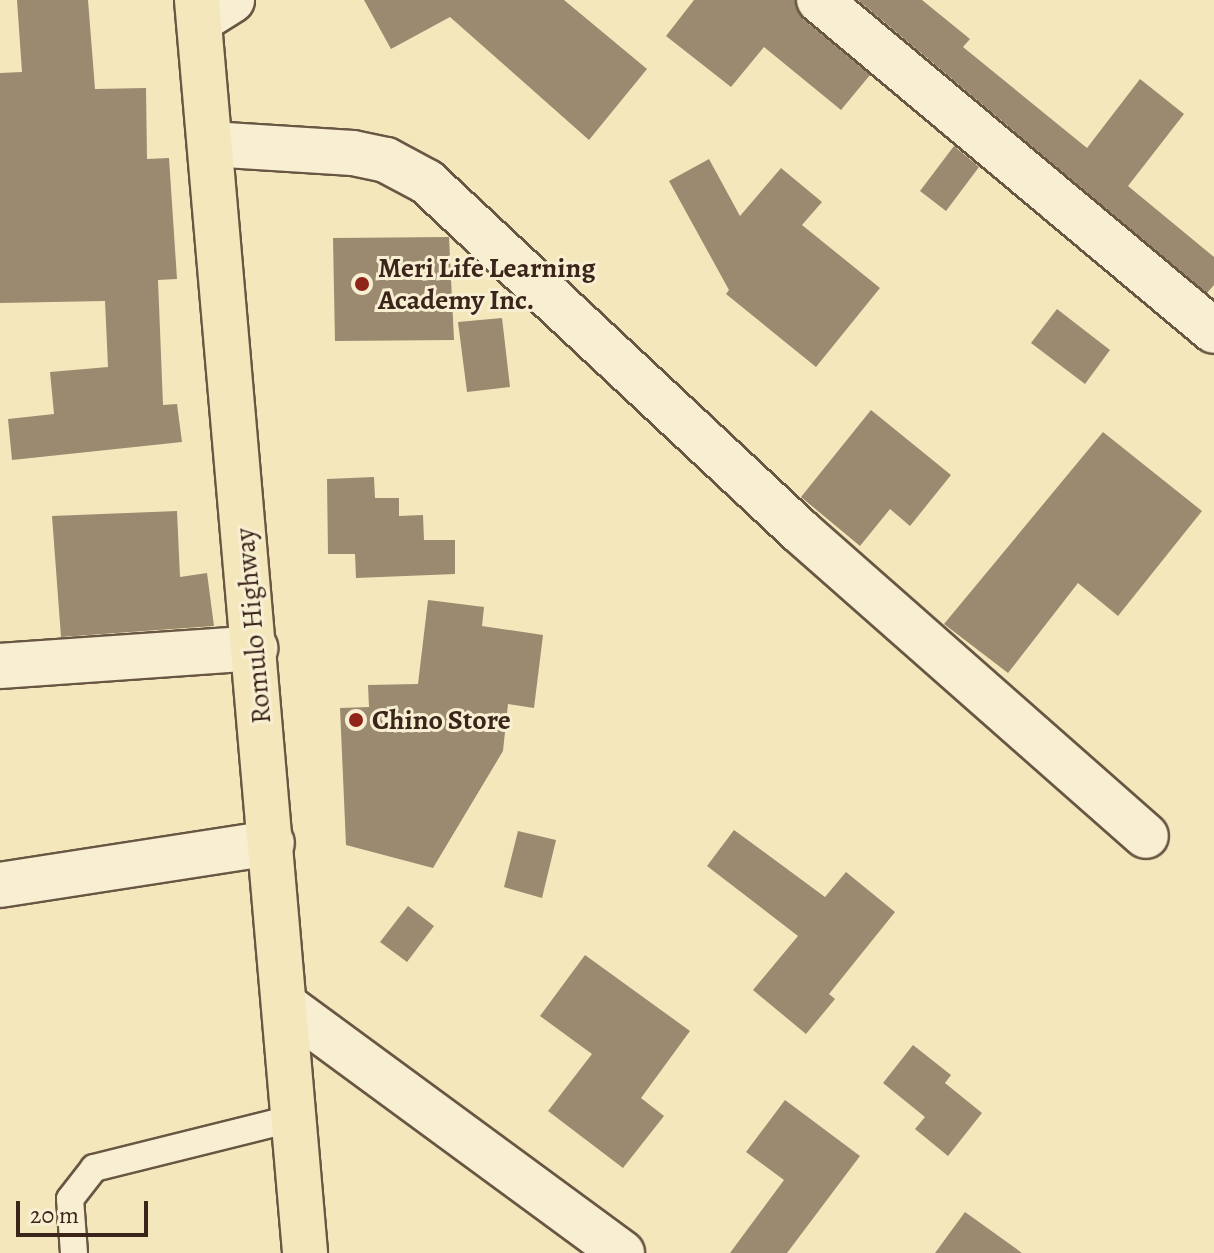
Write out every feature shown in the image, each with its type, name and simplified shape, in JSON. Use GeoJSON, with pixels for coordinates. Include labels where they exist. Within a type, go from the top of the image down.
{"type":"FeatureCollection","features":[{"type":"Feature","properties":{"kind":"highway","name":"Romulo Highway"},"geometry":{"type":"LineString","coordinates":[[210,7],[210,144],[305,1253]]}},
{"type":"Feature","properties":{"kind":"street"},"geometry":{"type":"LineString","coordinates":[[819,0],[1214,331]]}},
{"type":"Feature","properties":{"kind":"street"},"geometry":{"type":"LineString","coordinates":[[210,144],[353,153],[386,160],[427,182],[800,531],[1146,836]]}},
{"type":"Feature","properties":{"kind":"street"},"geometry":{"type":"LineString","coordinates":[[0,666],[255,648]]}},
{"type":"Feature","properties":{"kind":"street"},"geometry":{"type":"LineString","coordinates":[[0,885],[272,843]]}},
{"type":"Feature","properties":{"kind":"street"},"geometry":{"type":"LineString","coordinates":[[286,1006],[622,1253]]}},
{"type":"Feature","properties":{"kind":"lane"},"geometry":{"type":"LineString","coordinates":[[74,1253],[70,1199],[94,1168],[295,1118]]}},
{"type":"Feature","properties":{"kind":"building"},"geometry":{"type":"Polygon","coordinates":[[[17,0],[88,0],[95,89],[146,88],[147,159],[169,158],[177,279],[158,280],[163,405],[177,404],[182,442],[12,460],[8,419],[54,414],[50,372],[108,367],[105,301],[0,303],[0,73],[22,72],[17,0]]]}},
{"type":"Feature","properties":{"kind":"building"},"geometry":{"type":"Polygon","coordinates":[[[364,0],[564,0],[647,69],[589,140],[450,17],[391,49],[364,0]]]}},
{"type":"Feature","properties":{"kind":"building"},"geometry":{"type":"Polygon","coordinates":[[[694,0],[795,0],[803,19],[870,75],[841,110],[764,47],[731,87],[666,36],[694,0]]]}},
{"type":"Feature","properties":{"kind":"building"},"geometry":{"type":"Polygon","coordinates":[[[858,0],[922,0],[970,39],[963,47],[1087,148],[1140,79],[1184,114],[1128,186],[1214,257],[1214,285],[1207,293],[858,0]]]}},
{"type":"Feature","properties":{"kind":"building"},"geometry":{"type":"Polygon","coordinates":[[[954,146],[979,167],[946,211],[920,191],[954,146]]]}},
{"type":"Feature","properties":{"kind":"building"},"geometry":{"type":"Polygon","coordinates":[[[709,159],[740,216],[781,168],[822,202],[802,225],[880,288],[816,367],[726,294],[729,290],[669,181],[709,159]]]}},
{"type":"Feature","properties":{"kind":"building"},"geometry":{"type":"Polygon","coordinates":[[[449,237],[454,340],[335,341],[333,238],[449,237]]]}},
{"type":"Feature","properties":{"kind":"building"},"geometry":{"type":"Polygon","coordinates":[[[1057,309],[1110,350],[1085,384],[1031,343],[1057,309]]]}},
{"type":"Feature","properties":{"kind":"building"},"geometry":{"type":"Polygon","coordinates":[[[502,318],[510,387],[467,392],[458,322],[502,318]]]}},
{"type":"Feature","properties":{"kind":"building"},"geometry":{"type":"Polygon","coordinates":[[[871,410],[951,475],[910,526],[890,509],[860,546],[801,497],[871,410]]]}},
{"type":"Feature","properties":{"kind":"building"},"geometry":{"type":"Polygon","coordinates":[[[1103,432],[1202,511],[1118,616],[1078,583],[1008,673],[944,624],[1103,432]]]}},
{"type":"Feature","properties":{"kind":"building"},"geometry":{"type":"Polygon","coordinates":[[[374,477],[375,498],[399,498],[399,516],[423,515],[424,540],[455,540],[455,574],[356,578],[355,554],[328,554],[327,479],[374,477]]]}},
{"type":"Feature","properties":{"kind":"building"},"geometry":{"type":"Polygon","coordinates":[[[177,511],[180,577],[207,573],[214,626],[61,637],[52,516],[177,511]]]}},
{"type":"Feature","properties":{"kind":"building"},"geometry":{"type":"Polygon","coordinates":[[[428,600],[484,607],[482,626],[543,635],[534,708],[508,704],[503,751],[433,868],[346,845],[340,708],[369,707],[368,685],[418,684],[428,600]]]}},
{"type":"Feature","properties":{"kind":"building"},"geometry":{"type":"Polygon","coordinates":[[[734,830],[825,897],[846,872],[895,912],[829,994],[835,999],[806,1034],[753,990],[798,936],[707,866],[734,830]]]}},
{"type":"Feature","properties":{"kind":"building"},"geometry":{"type":"Polygon","coordinates":[[[518,831],[556,840],[542,898],[504,887],[518,831]]]}},
{"type":"Feature","properties":{"kind":"building"},"geometry":{"type":"Polygon","coordinates":[[[408,906],[434,926],[407,962],[380,942],[408,906]]]}},
{"type":"Feature","properties":{"kind":"building"},"geometry":{"type":"Polygon","coordinates":[[[585,955],[690,1031],[641,1098],[664,1116],[623,1168],[548,1111],[592,1054],[540,1016],[585,955]]]}},
{"type":"Feature","properties":{"kind":"building"},"geometry":{"type":"Polygon","coordinates":[[[913,1045],[951,1075],[945,1083],[982,1113],[948,1156],[915,1129],[925,1117],[883,1083],[913,1045]]]}},
{"type":"Feature","properties":{"kind":"building"},"geometry":{"type":"Polygon","coordinates":[[[785,1100],[860,1156],[787,1253],[730,1253],[784,1180],[746,1152],[785,1100]]]}},
{"type":"Feature","properties":{"kind":"building"},"geometry":{"type":"Polygon","coordinates":[[[965,1212],[1022,1253],[935,1253],[965,1212]]]}},
{"type":"Feature","properties":{"kind":"place","name":"Meri Life Learning Academy Inc."},"geometry":{"type":"Point","coordinates":[362,284]}},
{"type":"Feature","properties":{"kind":"place","name":"Chino Store"},"geometry":{"type":"Point","coordinates":[356,720]}}]}
